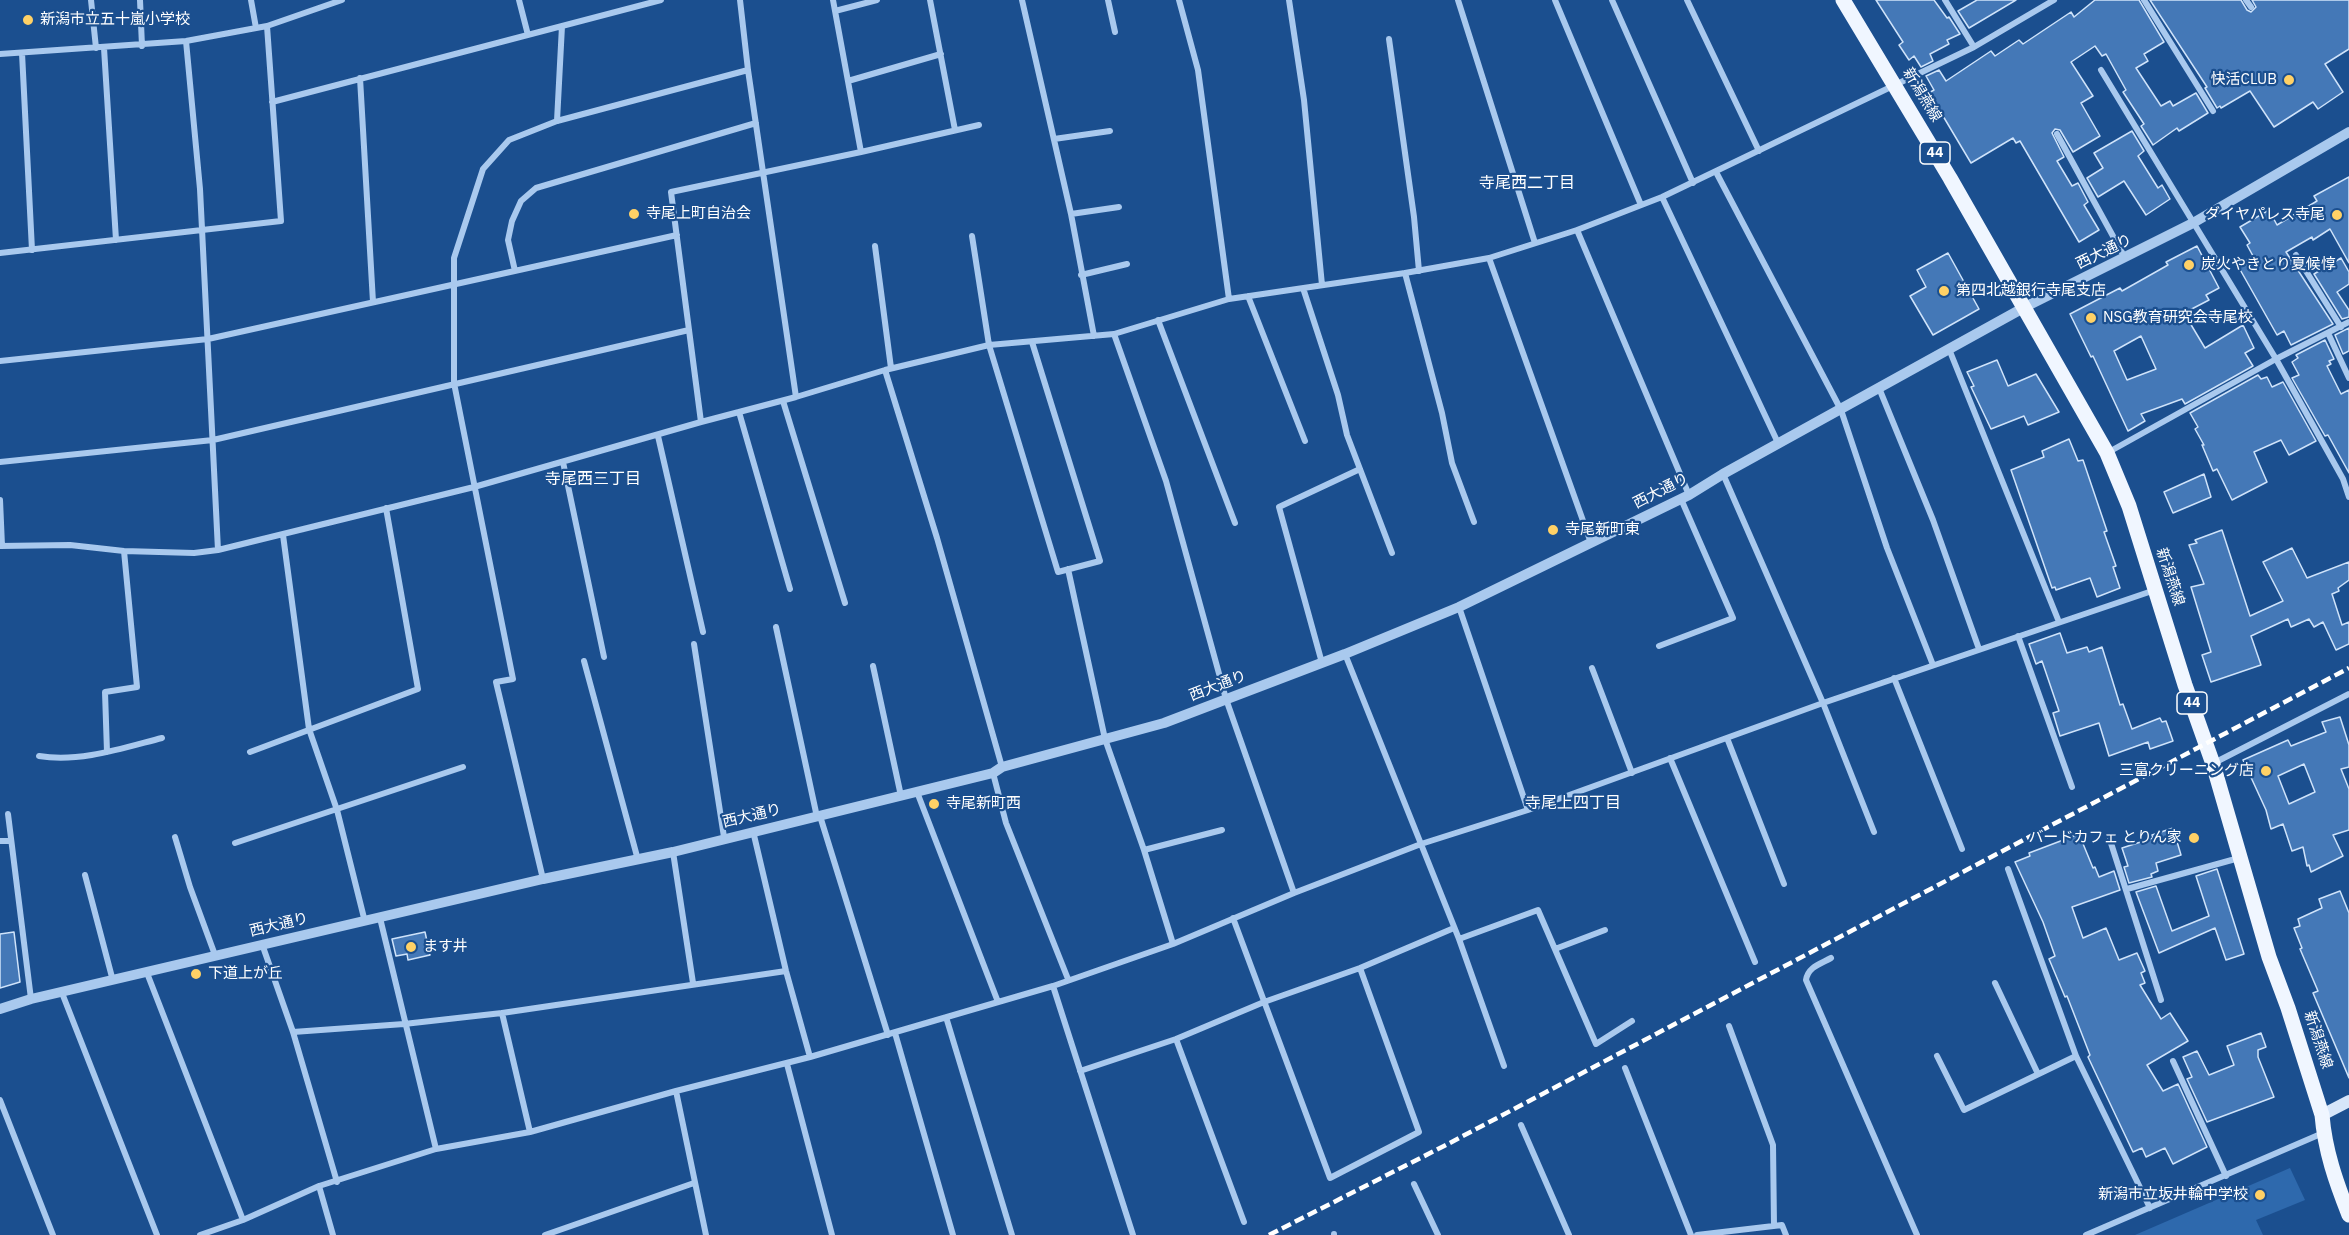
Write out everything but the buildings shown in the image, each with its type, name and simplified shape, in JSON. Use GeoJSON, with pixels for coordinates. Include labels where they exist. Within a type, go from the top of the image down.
{"type":"FeatureCollection","features":[{"type":"Feature","properties":{"kind":"main road","name":"新潟燕線"},"geometry":{"type":"LineString","coordinates":[[1842,0],[2025,307],[2107,453],[2129,506],[2185,685],[2213,764],[2269,957],[2322,1115],[2333,1175],[2349,1215]]}},
{"type":"Feature","properties":{"kind":"main road"},"geometry":{"type":"LineString","coordinates":[[2322,1115],[2349,1101]]}},
{"type":"Feature","properties":{"kind":"street"},"geometry":{"type":"LineString","coordinates":[[91,0],[96,48]]}},
{"type":"Feature","properties":{"kind":"street"},"geometry":{"type":"LineString","coordinates":[[140,0],[142,46]]}},
{"type":"Feature","properties":{"kind":"street"},"geometry":{"type":"LineString","coordinates":[[251,0],[256,28]]}},
{"type":"Feature","properties":{"kind":"street"},"geometry":{"type":"LineString","coordinates":[[0,54],[142,46],[186,41],[267,26],[342,0]]}},
{"type":"Feature","properties":{"kind":"street"},"geometry":{"type":"LineString","coordinates":[[519,0],[528,35]]}},
{"type":"Feature","properties":{"kind":"street"},"geometry":{"type":"LineString","coordinates":[[272,102],[661,0]]}},
{"type":"Feature","properties":{"kind":"street"},"geometry":{"type":"LineString","coordinates":[[740,0],[748,70],[765,173],[796,397]]}},
{"type":"Feature","properties":{"kind":"street"},"geometry":{"type":"LineString","coordinates":[[833,0],[861,152]]}},
{"type":"Feature","properties":{"kind":"street"},"geometry":{"type":"LineString","coordinates":[[836,11],[877,0]]}},
{"type":"Feature","properties":{"kind":"street"},"geometry":{"type":"LineString","coordinates":[[930,0],[955,130]]}},
{"type":"Feature","properties":{"kind":"street"},"geometry":{"type":"LineString","coordinates":[[1022,0],[1071,214],[1094,336]]}},
{"type":"Feature","properties":{"kind":"street"},"geometry":{"type":"LineString","coordinates":[[1108,0],[1115,32]]}},
{"type":"Feature","properties":{"kind":"street"},"geometry":{"type":"LineString","coordinates":[[1179,0],[1198,70],[1228,299]]}},
{"type":"Feature","properties":{"kind":"street"},"geometry":{"type":"LineString","coordinates":[[1289,0],[1304,100],[1322,285]]}},
{"type":"Feature","properties":{"kind":"street"},"geometry":{"type":"LineString","coordinates":[[1458,0],[1535,243]]}},
{"type":"Feature","properties":{"kind":"street"},"geometry":{"type":"LineString","coordinates":[[1555,0],[1641,205]]}},
{"type":"Feature","properties":{"kind":"street"},"geometry":{"type":"LineString","coordinates":[[1612,0],[1693,183]]}},
{"type":"Feature","properties":{"kind":"street"},"geometry":{"type":"LineString","coordinates":[[1687,0],[1760,151]]}},
{"type":"Feature","properties":{"kind":"street"},"geometry":{"type":"LineString","coordinates":[[1945,0],[1974,46]]}},
{"type":"Feature","properties":{"kind":"street"},"geometry":{"type":"LineString","coordinates":[[0,500],[1,546],[70,544],[124,551],[194,553],[218,550],[474,487],[888,369],[989,345],[1114,334],[1228,299],[1419,271],[1490,258],[1577,230],[1693,183],[1974,46],[2054,0]]}},
{"type":"Feature","properties":{"kind":"street"},"geometry":{"type":"LineString","coordinates":[[2144,0],[2213,111]]}},
{"type":"Feature","properties":{"kind":"street"},"geometry":{"type":"LineString","coordinates":[[2246,0],[2251,7]]}},
{"type":"Feature","properties":{"kind":"street"},"geometry":{"type":"LineString","coordinates":[[0,253],[281,221],[267,26]]}},
{"type":"Feature","properties":{"kind":"street"},"geometry":{"type":"LineString","coordinates":[[557,121],[562,26]]}},
{"type":"Feature","properties":{"kind":"street"},"geometry":{"type":"LineString","coordinates":[[1389,39],[1414,217],[1419,271]]}},
{"type":"Feature","properties":{"kind":"street"},"geometry":{"type":"LineString","coordinates":[[186,41],[200,189],[218,550]]}},
{"type":"Feature","properties":{"kind":"street"},"geometry":{"type":"LineString","coordinates":[[104,48],[116,240]]}},
{"type":"Feature","properties":{"kind":"street"},"geometry":{"type":"LineString","coordinates":[[22,53],[32,250]]}},
{"type":"Feature","properties":{"kind":"street"},"geometry":{"type":"LineString","coordinates":[[848,81],[940,54]]}},
{"type":"Feature","properties":{"kind":"street"},"geometry":{"type":"LineString","coordinates":[[543,879],[496,682],[513,679],[454,383],[454,258],[483,169],[509,140],[557,121],[748,70]]}},
{"type":"Feature","properties":{"kind":"street"},"geometry":{"type":"LineString","coordinates":[[2101,70],[2276,359],[2343,479],[2349,497]]}},
{"type":"Feature","properties":{"kind":"street"},"geometry":{"type":"LineString","coordinates":[[360,78],[373,303]]}},
{"type":"Feature","properties":{"kind":"street"},"geometry":{"type":"LineString","coordinates":[[515,271],[508,240],[512,221],[521,201],[536,188],[756,123]]}},
{"type":"Feature","properties":{"kind":"street"},"geometry":{"type":"LineString","coordinates":[[701,422],[671,192],[979,125]]}},
{"type":"Feature","properties":{"kind":"street"},"geometry":{"type":"LineString","coordinates":[[1054,139],[1110,131]]}},
{"type":"Feature","properties":{"kind":"street","name":"西大通り"},"geometry":{"type":"LineString","coordinates":[[0,1009],[31,999],[215,955],[819,817],[1164,723],[1345,654],[1459,607],[1685,497],[2025,307],[2193,223],[2349,132]]}},
{"type":"Feature","properties":{"kind":"street"},"geometry":{"type":"LineString","coordinates":[[2057,134],[2125,258]]}},
{"type":"Feature","properties":{"kind":"street"},"geometry":{"type":"LineString","coordinates":[[1716,172],[1841,410],[1887,548],[1933,665]]}},
{"type":"Feature","properties":{"kind":"street"},"geometry":{"type":"LineString","coordinates":[[1662,197],[1779,445]]}},
{"type":"Feature","properties":{"kind":"street"},"geometry":{"type":"LineString","coordinates":[[1071,214],[1119,207]]}},
{"type":"Feature","properties":{"kind":"street"},"geometry":{"type":"LineString","coordinates":[[1577,230],[1733,618],[1659,646]]}},
{"type":"Feature","properties":{"kind":"street"},"geometry":{"type":"LineString","coordinates":[[0,361],[208,339],[677,235]]}},
{"type":"Feature","properties":{"kind":"street"},"geometry":{"type":"LineString","coordinates":[[972,236],[989,345],[1058,572],[1100,561],[1032,342]]}},
{"type":"Feature","properties":{"kind":"street"},"geometry":{"type":"LineString","coordinates":[[875,246],[888,369],[937,537],[998,770],[1006,823],[1068,979]]}},
{"type":"Feature","properties":{"kind":"street"},"geometry":{"type":"LineString","coordinates":[[2296,255],[2341,327]]}},
{"type":"Feature","properties":{"kind":"street"},"geometry":{"type":"LineString","coordinates":[[1490,258],[1591,543]]}},
{"type":"Feature","properties":{"kind":"street"},"geometry":{"type":"LineString","coordinates":[[1081,274],[1127,264]]}},
{"type":"Feature","properties":{"kind":"street"},"geometry":{"type":"LineString","coordinates":[[1405,273],[1442,413],[1452,464],[1474,522]]}},
{"type":"Feature","properties":{"kind":"street"},"geometry":{"type":"LineString","coordinates":[[1303,288],[1338,395],[1347,435],[1392,553]]}},
{"type":"Feature","properties":{"kind":"street"},"geometry":{"type":"LineString","coordinates":[[1248,296],[1305,441]]}},
{"type":"Feature","properties":{"kind":"street"},"geometry":{"type":"LineString","coordinates":[[1158,320],[1234,523]]}},
{"type":"Feature","properties":{"kind":"street"},"geometry":{"type":"LineString","coordinates":[[2107,453],[2276,359],[2349,322]]}},
{"type":"Feature","properties":{"kind":"street"},"geometry":{"type":"LineString","coordinates":[[0,462],[213,440],[689,330]]}},
{"type":"Feature","properties":{"kind":"street"},"geometry":{"type":"LineString","coordinates":[[2328,333],[2349,378]]}},
{"type":"Feature","properties":{"kind":"street"},"geometry":{"type":"LineString","coordinates":[[1114,334],[1166,481],[1226,699],[1294,893]]}},
{"type":"Feature","properties":{"kind":"street"},"geometry":{"type":"LineString","coordinates":[[1949,349],[2059,622]]}},
{"type":"Feature","properties":{"kind":"street"},"geometry":{"type":"LineString","coordinates":[[1880,388],[1933,520],[1979,649]]}},
{"type":"Feature","properties":{"kind":"street"},"geometry":{"type":"LineString","coordinates":[[783,400],[845,603]]}},
{"type":"Feature","properties":{"kind":"street"},"geometry":{"type":"LineString","coordinates":[[739,412],[790,590]]}},
{"type":"Feature","properties":{"kind":"street"},"geometry":{"type":"LineString","coordinates":[[658,436],[703,633]]}},
{"type":"Feature","properties":{"kind":"street"},"geometry":{"type":"LineString","coordinates":[[563,462],[604,657]]}},
{"type":"Feature","properties":{"kind":"street"},"geometry":{"type":"LineString","coordinates":[[1322,663],[1279,507],[1360,469]]}},
{"type":"Feature","properties":{"kind":"street"},"geometry":{"type":"LineString","coordinates":[[1723,474],[1823,703],[1874,832]]}},
{"type":"Feature","properties":{"kind":"street"},"geometry":{"type":"LineString","coordinates":[[250,753],[418,689],[386,508]]}},
{"type":"Feature","properties":{"kind":"street"},"geometry":{"type":"LineString","coordinates":[[283,535],[309,729],[337,810],[365,921]]}},
{"type":"Feature","properties":{"kind":"street"},"geometry":{"type":"LineString","coordinates":[[107,752],[105,692],[137,687],[124,551]]}},
{"type":"Feature","properties":{"kind":"street"},"geometry":{"type":"LineString","coordinates":[[1068,570],[1105,739],[1144,850],[1173,944]]}},
{"type":"Feature","properties":{"kind":"street"},"geometry":{"type":"LineString","coordinates":[[200,1235],[243,1220],[319,1186],[436,1149],[530,1132],[676,1091],[787,1064],[1053,986],[1173,944],[1294,893],[1421,844],[1528,810],[1894,678],[2156,590]]}},
{"type":"Feature","properties":{"kind":"street"},"geometry":{"type":"LineString","coordinates":[[1459,607],[1528,810]]}},
{"type":"Feature","properties":{"kind":"street"},"geometry":{"type":"LineString","coordinates":[[776,627],[819,817],[888,1035]]}},
{"type":"Feature","properties":{"kind":"street"},"geometry":{"type":"LineString","coordinates":[[2018,636],[2072,787]]}},
{"type":"Feature","properties":{"kind":"street"},"geometry":{"type":"LineString","coordinates":[[694,644],[724,837]]}},
{"type":"Feature","properties":{"kind":"street"},"geometry":{"type":"LineString","coordinates":[[1345,654],[1460,939],[1504,1066]]}},
{"type":"Feature","properties":{"kind":"street"},"geometry":{"type":"LineString","coordinates":[[584,662],[638,860]]}},
{"type":"Feature","properties":{"kind":"street"},"geometry":{"type":"LineString","coordinates":[[873,666],[901,796]]}},
{"type":"Feature","properties":{"kind":"street"},"geometry":{"type":"LineString","coordinates":[[1592,668],[1632,772]]}},
{"type":"Feature","properties":{"kind":"street"},"geometry":{"type":"LineString","coordinates":[[1894,678],[1962,849]]}},
{"type":"Feature","properties":{"kind":"street"},"geometry":{"type":"LineString","coordinates":[[2213,764],[2349,694]]}},
{"type":"Feature","properties":{"kind":"street"},"geometry":{"type":"LineString","coordinates":[[39,756],[57,759],[107,752],[162,738]]}},
{"type":"Feature","properties":{"kind":"street"},"geometry":{"type":"LineString","coordinates":[[1727,738],[1784,884]]}},
{"type":"Feature","properties":{"kind":"street"},"geometry":{"type":"LineString","coordinates":[[1670,758],[1755,962]]}},
{"type":"Feature","properties":{"kind":"street"},"geometry":{"type":"LineString","coordinates":[[235,843],[463,767]]}},
{"type":"Feature","properties":{"kind":"street"},"geometry":{"type":"LineString","coordinates":[[917,792],[998,1002]]}},
{"type":"Feature","properties":{"kind":"street"},"geometry":{"type":"LineString","coordinates":[[8,814],[31,999]]}},
{"type":"Feature","properties":{"kind":"street"},"geometry":{"type":"LineString","coordinates":[[1144,850],[1222,830]]}},
{"type":"Feature","properties":{"kind":"street"},"geometry":{"type":"LineString","coordinates":[[752,831],[786,971],[810,1057]]}},
{"type":"Feature","properties":{"kind":"street"},"geometry":{"type":"LineString","coordinates":[[176,837],[190,887],[215,955]]}},
{"type":"Feature","properties":{"kind":"street"},"geometry":{"type":"LineString","coordinates":[[2110,840],[2161,1000]]}},
{"type":"Feature","properties":{"kind":"street"},"geometry":{"type":"LineString","coordinates":[[0,842],[11,841]]}},
{"type":"Feature","properties":{"kind":"street"},"geometry":{"type":"LineString","coordinates":[[673,852],[693,983]]}},
{"type":"Feature","properties":{"kind":"street"},"geometry":{"type":"LineString","coordinates":[[2127,889],[2240,858]]}},
{"type":"Feature","properties":{"kind":"street"},"geometry":{"type":"LineString","coordinates":[[2008,869],[2076,1056],[2150,1208]]}},
{"type":"Feature","properties":{"kind":"street"},"geometry":{"type":"LineString","coordinates":[[85,875],[113,981]]}},
{"type":"Feature","properties":{"kind":"street"},"geometry":{"type":"LineString","coordinates":[[1460,939],[1538,910],[1596,1044],[1632,1021]]}},
{"type":"Feature","properties":{"kind":"street"},"geometry":{"type":"LineString","coordinates":[[380,918],[436,1149]]}},
{"type":"Feature","properties":{"kind":"street"},"geometry":{"type":"LineString","coordinates":[[1233,918],[1330,1178],[1419,1132],[1360,968]]}},
{"type":"Feature","properties":{"kind":"street"},"geometry":{"type":"LineString","coordinates":[[1080,1071],[1176,1039],[1264,1002],[1360,968],[1454,928]]}},
{"type":"Feature","properties":{"kind":"street"},"geometry":{"type":"LineString","coordinates":[[1555,949],[1605,930]]}},
{"type":"Feature","properties":{"kind":"street"},"geometry":{"type":"LineString","coordinates":[[262,944],[293,1032],[337,1182]]}},
{"type":"Feature","properties":{"kind":"street"},"geometry":{"type":"LineString","coordinates":[[1831,958],[1811,969],[1806,980],[1917,1235]]}},
{"type":"Feature","properties":{"kind":"street"},"geometry":{"type":"LineString","coordinates":[[293,1032],[404,1024],[502,1013],[786,971]]}},
{"type":"Feature","properties":{"kind":"street"},"geometry":{"type":"LineString","coordinates":[[147,973],[243,1220]]}},
{"type":"Feature","properties":{"kind":"street"},"geometry":{"type":"LineString","coordinates":[[1995,983],[2038,1074]]}},
{"type":"Feature","properties":{"kind":"street"},"geometry":{"type":"LineString","coordinates":[[1053,986],[1133,1235]]}},
{"type":"Feature","properties":{"kind":"street"},"geometry":{"type":"LineString","coordinates":[[62,993],[157,1235]]}},
{"type":"Feature","properties":{"kind":"street"},"geometry":{"type":"LineString","coordinates":[[502,1013],[530,1132]]}},
{"type":"Feature","properties":{"kind":"street"},"geometry":{"type":"LineString","coordinates":[[946,1017],[1012,1235]]}},
{"type":"Feature","properties":{"kind":"street"},"geometry":{"type":"LineString","coordinates":[[1729,1026],[1773,1144],[1774,1226]]}},
{"type":"Feature","properties":{"kind":"street"},"geometry":{"type":"LineString","coordinates":[[895,1033],[953,1235]]}},
{"type":"Feature","properties":{"kind":"street"},"geometry":{"type":"LineString","coordinates":[[1176,1039],[1244,1222]]}},
{"type":"Feature","properties":{"kind":"street"},"geometry":{"type":"LineString","coordinates":[[1937,1056],[1964,1110],[2076,1056]]}},
{"type":"Feature","properties":{"kind":"street"},"geometry":{"type":"LineString","coordinates":[[2173,1060],[2226,1176]]}},
{"type":"Feature","properties":{"kind":"street"},"geometry":{"type":"LineString","coordinates":[[787,1064],[831,1235]]}},
{"type":"Feature","properties":{"kind":"street"},"geometry":{"type":"LineString","coordinates":[[1625,1068],[1691,1235]]}},
{"type":"Feature","properties":{"kind":"street"},"geometry":{"type":"LineString","coordinates":[[676,1091],[706,1235]]}},
{"type":"Feature","properties":{"kind":"street"},"geometry":{"type":"LineString","coordinates":[[0,1100],[53,1235]]}},
{"type":"Feature","properties":{"kind":"street"},"geometry":{"type":"LineString","coordinates":[[1521,1125],[1569,1235]]}},
{"type":"Feature","properties":{"kind":"street"},"geometry":{"type":"LineString","coordinates":[[2086,1235],[2324,1133]]}},
{"type":"Feature","properties":{"kind":"street"},"geometry":{"type":"LineString","coordinates":[[545,1235],[694,1183]]}},
{"type":"Feature","properties":{"kind":"street"},"geometry":{"type":"LineString","coordinates":[[1414,1184],[1438,1235]]}},
{"type":"Feature","properties":{"kind":"street"},"geometry":{"type":"LineString","coordinates":[[319,1186],[333,1235]]}},
{"type":"Feature","properties":{"kind":"street"},"geometry":{"type":"LineString","coordinates":[[1702,1235],[1782,1225],[1786,1235]]}},
{"type":"Feature","properties":{"kind":"shaded area","name":"新潟市立坂井輪中学校"},"geometry":{"type":"Polygon","coordinates":[[[2290,1168],[2305,1200],[2256,1220],[2263,1235],[2135,1235],[2290,1168]]]}},
{"type":"Feature","properties":{"kind":"railway"},"geometry":{"type":"LineString","coordinates":[[1269,1235],[1444,1146],[2349,668]]}},
{"type":"Feature","properties":{"kind":"place","name":"新潟市立五十嵐小学校"},"geometry":{"type":"Point","coordinates":[28,20]}},
{"type":"Feature","properties":{"kind":"place","name":"快活CLUB"},"geometry":{"type":"Point","coordinates":[2289,80]}},
{"type":"Feature","properties":{"kind":"place","name":"寺尾上町自治会"},"geometry":{"type":"Point","coordinates":[634,214]}},
{"type":"Feature","properties":{"kind":"place","name":"ダイヤパレス寺尾"},"geometry":{"type":"Point","coordinates":[2337,215]}},
{"type":"Feature","properties":{"kind":"place","name":"炭火やきとり夏候惇"},"geometry":{"type":"Point","coordinates":[2189,265]}},
{"type":"Feature","properties":{"kind":"place","name":"第四北越銀行寺尾支店"},"geometry":{"type":"Point","coordinates":[1944,291]}},
{"type":"Feature","properties":{"kind":"place","name":"NSG教育研究会寺尾校"},"geometry":{"type":"Point","coordinates":[2091,318]}},
{"type":"Feature","properties":{"kind":"place","name":"寺尾新町東"},"geometry":{"type":"Point","coordinates":[1553,530]}},
{"type":"Feature","properties":{"kind":"place","name":"三富クリーニング店"},"geometry":{"type":"Point","coordinates":[2266,771]}},
{"type":"Feature","properties":{"kind":"place","name":"寺尾新町西"},"geometry":{"type":"Point","coordinates":[934,804]}},
{"type":"Feature","properties":{"kind":"place","name":"バードカフェ とりん家"},"geometry":{"type":"Point","coordinates":[2194,838]}},
{"type":"Feature","properties":{"kind":"place","name":"ます井"},"geometry":{"type":"Point","coordinates":[411,947]}},
{"type":"Feature","properties":{"kind":"place","name":"下道上が丘"},"geometry":{"type":"Point","coordinates":[196,974]}},
{"type":"Feature","properties":{"kind":"place","name":"新潟市立坂井輪中学校"},"geometry":{"type":"Point","coordinates":[2260,1195]}},
{"type":"Feature","properties":{"kind":"district","name":"寺尾西二丁目"},"geometry":{"type":"Point","coordinates":[1527,183]}},
{"type":"Feature","properties":{"kind":"district","name":"寺尾西三丁目"},"geometry":{"type":"Point","coordinates":[593,479]}},
{"type":"Feature","properties":{"kind":"district","name":"寺尾上四丁目"},"geometry":{"type":"Point","coordinates":[1573,803]}}]}
